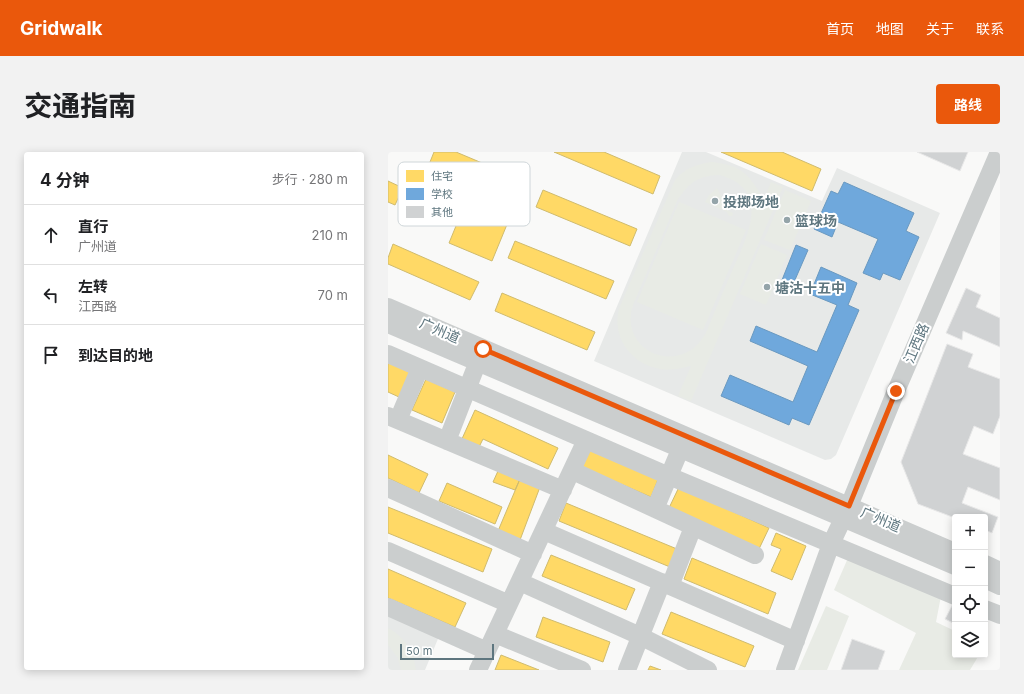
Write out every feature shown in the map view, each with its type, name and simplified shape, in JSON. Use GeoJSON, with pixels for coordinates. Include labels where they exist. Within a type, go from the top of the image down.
{"type":"FeatureCollection","features":[{"type":"Feature","properties":{"kind":"street","name":"江西路"},"geometry":{"type":"LineString","coordinates":[[785,670],[831,544],[999,152]]}},
{"type":"Feature","properties":{"kind":"street","name":"广州道"},"geometry":{"type":"LineString","coordinates":[[388,307],[480,356]]}},
{"type":"Feature","properties":{"kind":"street","name":"广州道"},"geometry":{"type":"LineString","coordinates":[[388,324],[480,356],[846,512],[952,551]]}},
{"type":"Feature","properties":{"kind":"street"},"geometry":{"type":"LineString","coordinates":[[388,354],[669,476],[952,595]]}},
{"type":"Feature","properties":{"kind":"street"},"geometry":{"type":"LineString","coordinates":[[446,441],[480,356]]}},
{"type":"Feature","properties":{"kind":"street"},"geometry":{"type":"LineString","coordinates":[[420,368],[391,419],[564,490]]}},
{"type":"Feature","properties":{"kind":"street"},"geometry":{"type":"LineString","coordinates":[[478,670],[573,471],[586,440]]}},
{"type":"Feature","properties":{"kind":"street"},"geometry":{"type":"LineString","coordinates":[[655,509],[683,442]]}},
{"type":"Feature","properties":{"kind":"street"},"geometry":{"type":"LineString","coordinates":[[573,471],[754,555]]}},
{"type":"Feature","properties":{"kind":"street"},"geometry":{"type":"LineString","coordinates":[[388,488],[533,554]]}},
{"type":"Feature","properties":{"kind":"street","name":"广州道"},"geometry":{"type":"LineString","coordinates":[[846,512],[952,565]]}},
{"type":"Feature","properties":{"kind":"street"},"geometry":{"type":"LineString","coordinates":[[627,670],[640,636],[693,526]]}},
{"type":"Feature","properties":{"kind":"street"},"geometry":{"type":"LineString","coordinates":[[544,530],[796,641]]}},
{"type":"Feature","properties":{"kind":"street"},"geometry":{"type":"LineString","coordinates":[[388,551],[509,604]]}},
{"type":"Feature","properties":{"kind":"street"},"geometry":{"type":"LineString","coordinates":[[988,565],[1000,571]]}},
{"type":"Feature","properties":{"kind":"street"},"geometry":{"type":"LineString","coordinates":[[988,580],[1000,586]]}},
{"type":"Feature","properties":{"kind":"street"},"geometry":{"type":"LineString","coordinates":[[520,582],[640,636],[708,670]]}},
{"type":"Feature","properties":{"kind":"street"},"geometry":{"type":"LineString","coordinates":[[388,607],[487,651]]}},
{"type":"Feature","properties":{"kind":"street"},"geometry":{"type":"LineString","coordinates":[[988,610],[1000,615]]}},
{"type":"Feature","properties":{"kind":"street"},"geometry":{"type":"LineString","coordinates":[[495,634],[582,670]]}},
{"type":"Feature","properties":{"kind":"shaded area","name":"塘沽十五中"},"geometry":{"type":"Polygon","coordinates":[[[682,152],[706,152],[822,201],[837,168],[940,213],[836,455],[831,459],[825,460],[594,361],[682,152]]]}},
{"type":"Feature","properties":{"kind":"shaded area"},"geometry":{"type":"Polygon","coordinates":[[[712,162],[738,169],[749,177],[764,199],[771,182],[783,187],[691,401],[678,396],[691,366],[664,370],[649,366],[640,361],[632,355],[620,337],[618,317],[620,306],[675,180],[683,172],[696,165],[712,162]],[[719,175],[705,177],[691,184],[678,199],[633,305],[631,319],[633,331],[638,342],[647,350],[658,355],[670,356],[682,354],[694,348],[706,333],[749,229],[751,203],[746,191],[736,182],[719,175]]]}},
{"type":"Feature","properties":{"kind":"shaded area","name":"投掷场地"},"geometry":{"type":"Polygon","coordinates":[[[717,188],[729,211],[733,213],[732,216],[729,216],[727,212],[705,202],[709,195],[717,188]]]}},
{"type":"Feature","properties":{"kind":"shaded area","name":"篮球场"},"geometry":{"type":"Polygon","coordinates":[[[785,190],[811,201],[790,250],[764,240],[785,190]]]}},
{"type":"Feature","properties":{"kind":"shaded area"},"geometry":{"type":"Polygon","coordinates":[[[679,202],[746,230],[703,330],[637,302],[679,202]]]}},
{"type":"Feature","properties":{"kind":"shaded area","name":"篮球场"},"geometry":{"type":"Polygon","coordinates":[[[761,244],[787,255],[766,305],[740,294],[761,244]]]}},
{"type":"Feature","properties":{"kind":"shaded area"},"geometry":{"type":"Polygon","coordinates":[[[848,558],[941,596],[936,622],[952,630],[952,658],[977,658],[970,670],[899,670],[916,633],[834,590],[848,558]]]}},
{"type":"Feature","properties":{"kind":"shaded area"},"geometry":{"type":"Polygon","coordinates":[[[826,606],[849,616],[827,670],[798,670],[826,606]]]}},
{"type":"Feature","properties":{"kind":"shaded area"},"geometry":{"type":"Polygon","coordinates":[[[388,612],[440,634],[425,670],[388,670],[388,612]]]}},
{"type":"Feature","properties":{"kind":"shaded area"},"geometry":{"type":"Polygon","coordinates":[[[388,628],[399,635],[407,645],[413,657],[416,670],[401,670],[398,658],[388,645],[388,628]]]}},
{"type":"Feature","properties":{"kind":"building: 住宅"},"geometry":{"type":"Polygon","coordinates":[[[434,152],[456,152],[480,162],[430,162],[434,152]]]}},
{"type":"Feature","properties":{"kind":"building: 住宅"},"geometry":{"type":"Polygon","coordinates":[[[554,152],[604,152],[660,176],[653,194],[554,152]]]}},
{"type":"Feature","properties":{"kind":"building: 住宅"},"geometry":{"type":"Polygon","coordinates":[[[721,152],[782,152],[821,169],[812,191],[721,152]]]}},
{"type":"Feature","properties":{"kind":"building: 住宅"},"geometry":{"type":"Polygon","coordinates":[[[388,181],[398,186],[398,199],[395,205],[388,202],[388,181]]]}},
{"type":"Feature","properties":{"kind":"building: 住宅"},"geometry":{"type":"Polygon","coordinates":[[[543,190],[637,229],[630,246],[536,207],[543,190]]]}},
{"type":"Feature","properties":{"kind":"building: 住宅"},"geometry":{"type":"Polygon","coordinates":[[[456,226],[506,226],[492,261],[449,243],[456,226]]]}},
{"type":"Feature","properties":{"kind":"building: 住宅"},"geometry":{"type":"Polygon","coordinates":[[[515,241],[614,281],[606,299],[508,258],[515,241]]]}},
{"type":"Feature","properties":{"kind":"building: 住宅"},"geometry":{"type":"Polygon","coordinates":[[[393,244],[479,282],[470,300],[388,264],[388,258],[393,244]]]}},
{"type":"Feature","properties":{"kind":"building: 住宅"},"geometry":{"type":"Polygon","coordinates":[[[502,293],[595,332],[587,350],[495,311],[502,293]]]}},
{"type":"Feature","properties":{"kind":"building: 住宅"},"geometry":{"type":"Polygon","coordinates":[[[388,362],[411,372],[399,397],[388,392],[388,362]]]}},
{"type":"Feature","properties":{"kind":"building: 住宅"},"geometry":{"type":"Polygon","coordinates":[[[426,379],[455,392],[442,423],[412,410],[426,379]]]}},
{"type":"Feature","properties":{"kind":"building: 住宅"},"geometry":{"type":"Polygon","coordinates":[[[475,410],[558,448],[548,469],[483,439],[478,449],[461,441],[475,410]]]}},
{"type":"Feature","properties":{"kind":"building: 住宅"},"geometry":{"type":"Polygon","coordinates":[[[590,447],[659,477],[651,497],[581,467],[590,447]]]}},
{"type":"Feature","properties":{"kind":"building: 住宅"},"geometry":{"type":"Polygon","coordinates":[[[388,455],[428,474],[419,493],[388,478],[388,455]]]}},
{"type":"Feature","properties":{"kind":"building: 住宅"},"geometry":{"type":"Polygon","coordinates":[[[498,471],[520,479],[515,490],[493,482],[498,471]]]}},
{"type":"Feature","properties":{"kind":"building: 住宅"},"geometry":{"type":"Polygon","coordinates":[[[520,479],[540,487],[520,540],[498,531],[520,479]]]}},
{"type":"Feature","properties":{"kind":"building: 住宅"},"geometry":{"type":"Polygon","coordinates":[[[447,483],[502,507],[495,524],[439,501],[447,483]]]}},
{"type":"Feature","properties":{"kind":"building: 住宅"},"geometry":{"type":"Polygon","coordinates":[[[679,487],[769,528],[759,549],[669,508],[679,487]]]}},
{"type":"Feature","properties":{"kind":"building: 住宅"},"geometry":{"type":"Polygon","coordinates":[[[566,503],[677,549],[670,567],[559,521],[566,503]]]}},
{"type":"Feature","properties":{"kind":"building: 住宅"},"geometry":{"type":"Polygon","coordinates":[[[388,507],[492,549],[483,572],[388,533],[388,507]]]}},
{"type":"Feature","properties":{"kind":"building: 住宅"},"geometry":{"type":"Polygon","coordinates":[[[776,533],[806,546],[792,580],[771,571],[781,549],[771,545],[776,533]]]}},
{"type":"Feature","properties":{"kind":"building: 住宅"},"geometry":{"type":"Polygon","coordinates":[[[551,555],[635,589],[626,610],[542,576],[551,555]]]}},
{"type":"Feature","properties":{"kind":"building: 住宅"},"geometry":{"type":"Polygon","coordinates":[[[692,558],[776,593],[768,614],[684,579],[692,558]]]}},
{"type":"Feature","properties":{"kind":"building: 住宅"},"geometry":{"type":"Polygon","coordinates":[[[388,569],[466,603],[455,627],[388,598],[388,569]]]}},
{"type":"Feature","properties":{"kind":"building: 住宅"},"geometry":{"type":"Polygon","coordinates":[[[671,612],[754,646],[745,667],[662,634],[671,612]]]}},
{"type":"Feature","properties":{"kind":"building: 住宅"},"geometry":{"type":"Polygon","coordinates":[[[543,617],[610,642],[603,662],[536,637],[543,617]]]}},
{"type":"Feature","properties":{"kind":"building: 住宅"},"geometry":{"type":"Polygon","coordinates":[[[501,655],[539,670],[495,670],[501,655]]]}},
{"type":"Feature","properties":{"kind":"building: 住宅"},"geometry":{"type":"Polygon","coordinates":[[[650,666],[661,670],[648,670],[650,666]]]}},
{"type":"Feature","properties":{"kind":"building: 学校"},"geometry":{"type":"Polygon","coordinates":[[[844,182],[914,213],[906,231],[919,237],[900,280],[883,273],[880,280],[863,273],[878,239],[838,222],[832,237],[814,229],[831,191],[838,194],[844,182]]]}},
{"type":"Feature","properties":{"kind":"building: 学校"},"geometry":{"type":"Polygon","coordinates":[[[796,245],[808,250],[791,289],[780,285],[796,245]]]}},
{"type":"Feature","properties":{"kind":"building: 学校"},"geometry":{"type":"Polygon","coordinates":[[[821,267],[857,283],[848,305],[859,310],[809,425],[792,418],[789,425],[721,396],[730,375],[793,402],[808,366],[750,341],[756,326],[817,352],[837,305],[810,294],[821,267]]]}},
{"type":"Feature","properties":{"kind":"building: 其他"},"geometry":{"type":"Polygon","coordinates":[[[917,152],[968,152],[960,171],[917,152]]]}},
{"type":"Feature","properties":{"kind":"building: 其他"},"geometry":{"type":"Polygon","coordinates":[[[966,288],[981,295],[976,307],[1000,318],[1000,347],[963,331],[962,340],[946,333],[966,288]]]}},
{"type":"Feature","properties":{"kind":"building: 其他"},"geometry":{"type":"Polygon","coordinates":[[[947,344],[973,354],[968,367],[1000,379],[1000,416],[993,434],[974,426],[963,454],[1000,468],[1000,500],[968,487],[962,503],[998,517],[992,533],[988,531],[988,514],[952,514],[952,517],[918,504],[901,462],[947,344]]]}},
{"type":"Feature","properties":{"kind":"building: 其他"},"geometry":{"type":"Polygon","coordinates":[[[952,606],[952,622],[945,619],[952,606]]]}},
{"type":"Feature","properties":{"kind":"building: 其他"},"geometry":{"type":"Polygon","coordinates":[[[852,639],[885,651],[878,670],[841,670],[852,639]]]}},
{"type":"Feature","properties":{"kind":"place","name":"投掷场地"},"geometry":{"type":"Point","coordinates":[715,201]}},
{"type":"Feature","properties":{"kind":"place","name":"篮球场"},"geometry":{"type":"Point","coordinates":[787,220]}},
{"type":"Feature","properties":{"kind":"place","name":"塘沽十五中"},"geometry":{"type":"Point","coordinates":[767,287]}},
{"type":"Feature","properties":{"kind":"route"},"geometry":{"type":"LineString","coordinates":[[483,349],[849,506],[896,391]]}}]}
